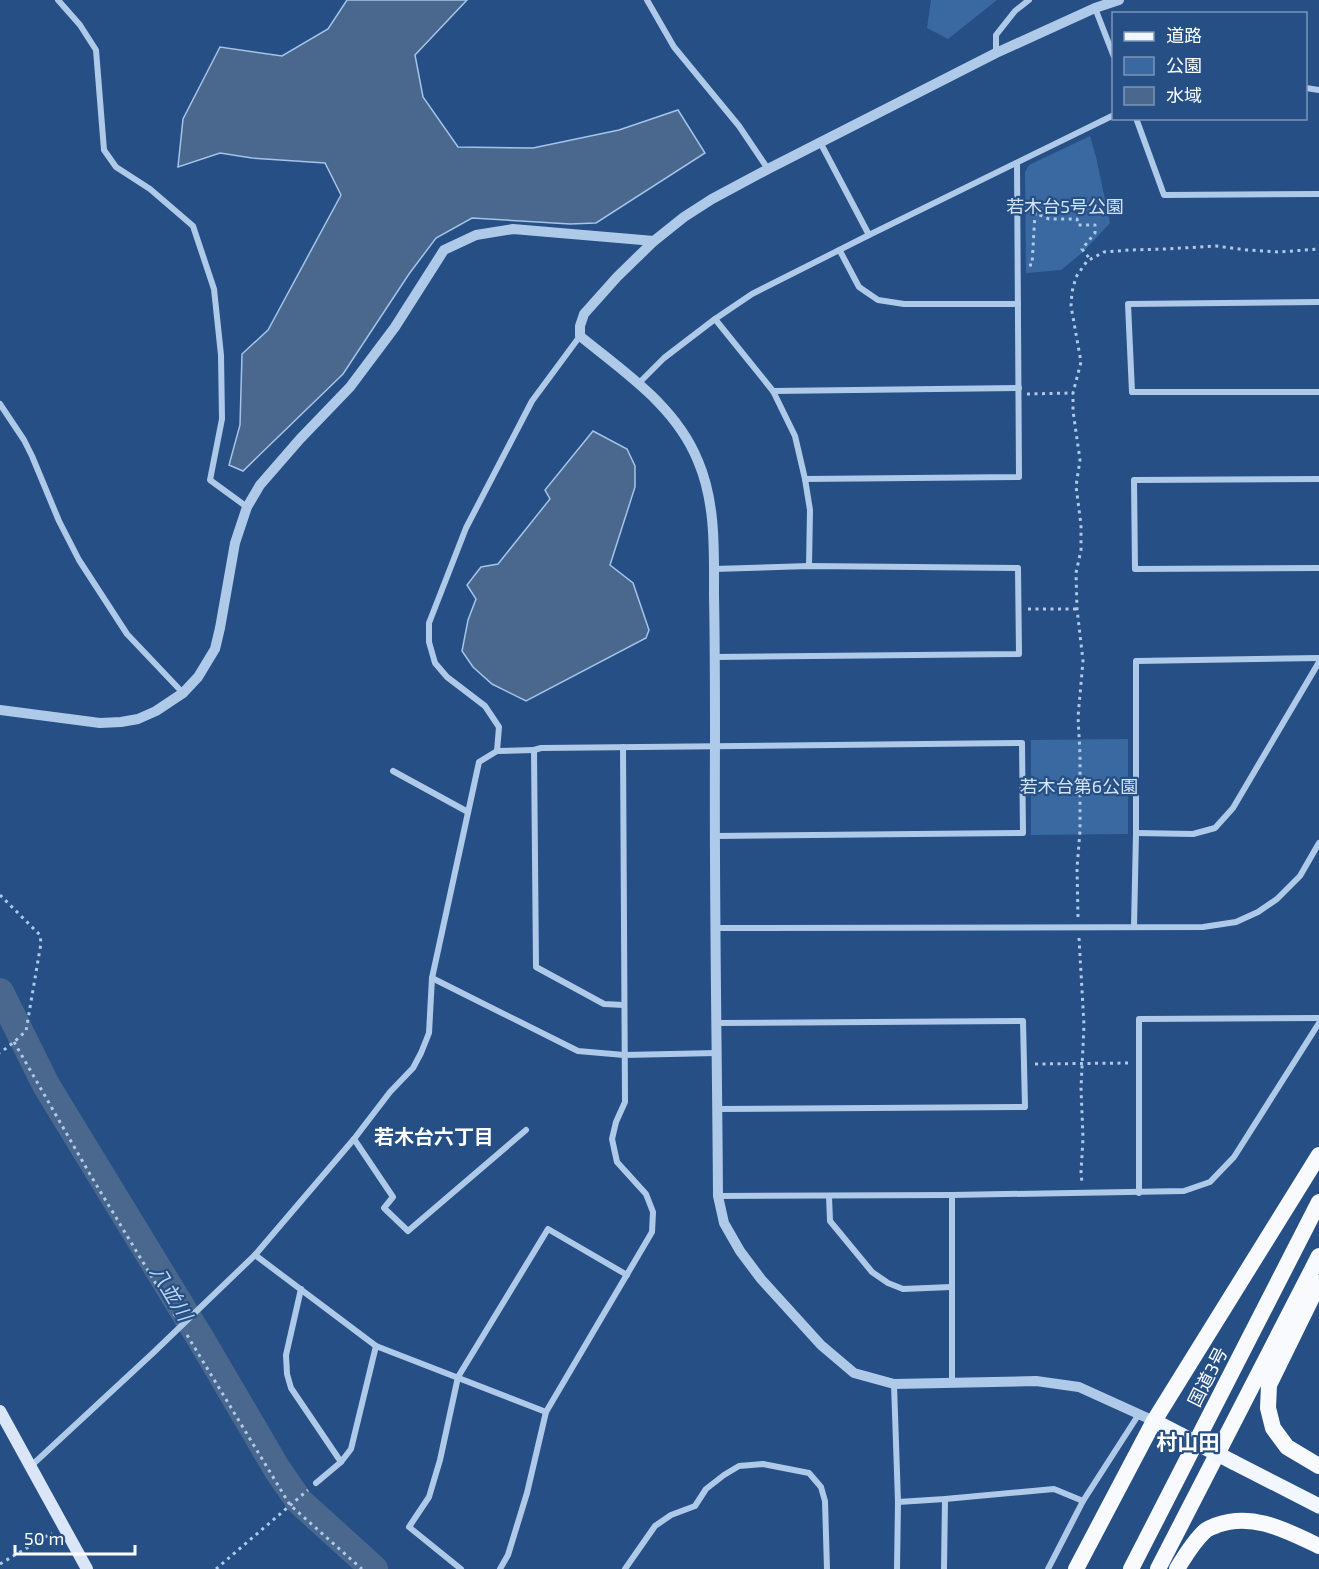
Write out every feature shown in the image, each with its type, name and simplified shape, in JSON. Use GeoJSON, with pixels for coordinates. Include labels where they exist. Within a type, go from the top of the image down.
{"type":"FeatureCollection","features":[{"type":"Feature","properties":{"kind":"highway"},"geometry":{"type":"LineString","coordinates":[[1076,1569],[1146,1418],[1319,1155]]}},
{"type":"Feature","properties":{"kind":"highway","name":"国道3号"},"geometry":{"type":"LineString","coordinates":[[1131,1569],[1319,1203]]}},
{"type":"Feature","properties":{"kind":"highway"},"geometry":{"type":"LineString","coordinates":[[1158,1569],[1319,1256]]}},
{"type":"Feature","properties":{"kind":"highway"},"geometry":{"type":"LineString","coordinates":[[1319,1283],[1269,1385],[1268,1408],[1273,1428],[1287,1447],[1319,1466]]}},
{"type":"Feature","properties":{"kind":"highway"},"geometry":{"type":"LineString","coordinates":[[1177,1569],[1192,1545],[1206,1530],[1227,1522],[1241,1520],[1259,1522],[1281,1528],[1319,1546]]}},
{"type":"Feature","properties":{"kind":"main road"},"geometry":{"type":"LineString","coordinates":[[0,1411],[87,1569]]}},
{"type":"Feature","properties":{"kind":"main road"},"geometry":{"type":"LineString","coordinates":[[1146,1418],[1319,1506]]}},
{"type":"Feature","properties":{"kind":"street"},"geometry":{"type":"LineString","coordinates":[[58,0],[80,25],[96,50],[104,150],[116,167],[150,189],[193,226],[214,289],[221,355],[222,419],[210,480],[247,507]]}},
{"type":"Feature","properties":{"kind":"street"},"geometry":{"type":"LineString","coordinates":[[647,0],[674,47],[739,126],[768,169]]}},
{"type":"Feature","properties":{"kind":"street"},"geometry":{"type":"LineString","coordinates":[[996,53],[996,35],[1015,11],[1029,0]]}},
{"type":"Feature","properties":{"kind":"street"},"geometry":{"type":"LineString","coordinates":[[496,751],[499,727],[485,706],[447,677],[435,663],[429,642],[429,623],[466,528],[532,401],[580,336],[584,314],[654,241],[684,217],[712,199],[996,53],[1095,8],[1119,0]]}},
{"type":"Feature","properties":{"kind":"street"},"geometry":{"type":"LineString","coordinates":[[1095,8],[1112,54]]}},
{"type":"Feature","properties":{"kind":"street"},"geometry":{"type":"LineString","coordinates":[[638,384],[664,358],[752,294],[1112,116]]}},
{"type":"Feature","properties":{"kind":"street"},"geometry":{"type":"LineString","coordinates":[[1137,120],[1164,195],[1319,194]]}},
{"type":"Feature","properties":{"kind":"street"},"geometry":{"type":"LineString","coordinates":[[820,142],[869,235]]}},
{"type":"Feature","properties":{"kind":"street"},"geometry":{"type":"LineString","coordinates":[[805,479],[1019,477],[1017,163]]}},
{"type":"Feature","properties":{"kind":"street"},"geometry":{"type":"LineString","coordinates":[[0,710],[100,723],[121,722],[156,711],[183,693],[198,678],[215,649],[235,543],[247,507],[260,484],[350,387],[395,327],[444,250],[476,235],[513,229],[654,241]]}},
{"type":"Feature","properties":{"kind":"street"},"geometry":{"type":"LineString","coordinates":[[840,251],[859,287],[878,300],[904,304],[1018,304]]}},
{"type":"Feature","properties":{"kind":"street"},"geometry":{"type":"LineString","coordinates":[[1319,302],[1128,304],[1132,393],[1319,392]]}},
{"type":"Feature","properties":{"kind":"street"},"geometry":{"type":"LineString","coordinates":[[715,319],[773,391],[795,436],[810,510],[809,566]]}},
{"type":"Feature","properties":{"kind":"street"},"geometry":{"type":"LineString","coordinates":[[580,336],[662,405],[682,430],[699,461],[707,485],[712,512],[718,1196],[724,1223],[740,1251],[761,1279],[821,1345],[854,1373],[894,1384],[1036,1381],[1079,1387],[1146,1418],[1083,1500],[1048,1569]]}},
{"type":"Feature","properties":{"kind":"street"},"geometry":{"type":"LineString","coordinates":[[773,391],[1019,391]]}},
{"type":"Feature","properties":{"kind":"street"},"geometry":{"type":"LineString","coordinates":[[0,404],[24,440],[59,521],[79,560],[127,633],[183,693]]}},
{"type":"Feature","properties":{"kind":"street"},"geometry":{"type":"LineString","coordinates":[[1319,479],[1134,480],[1136,569],[1319,568]]}},
{"type":"Feature","properties":{"kind":"street"},"geometry":{"type":"LineString","coordinates":[[714,569],[809,566],[1018,568],[1020,609],[1019,654],[715,657]]}},
{"type":"Feature","properties":{"kind":"street"},"geometry":{"type":"LineString","coordinates":[[1134,927],[1136,661],[1319,660]]}},
{"type":"Feature","properties":{"kind":"street"},"geometry":{"type":"LineString","coordinates":[[1136,833],[1193,834],[1215,828],[1233,808],[1319,660]]}},
{"type":"Feature","properties":{"kind":"street"},"geometry":{"type":"LineString","coordinates":[[30,1467],[255,1255],[354,1139],[390,1092],[413,1068],[429,1033],[432,978],[479,762],[496,751],[541,748],[1022,743],[1023,833],[716,836]]}},
{"type":"Feature","properties":{"kind":"street"},"geometry":{"type":"LineString","coordinates":[[500,1569],[508,1555],[527,1494],[546,1412],[652,1232],[653,1212],[646,1194],[617,1162],[612,1139],[616,1122],[625,1102],[623,747]]}},
{"type":"Feature","properties":{"kind":"street"},"geometry":{"type":"LineString","coordinates":[[534,750],[536,967],[604,1004],[624,1005]]}},
{"type":"Feature","properties":{"kind":"street"},"geometry":{"type":"LineString","coordinates":[[393,771],[468,812]]}},
{"type":"Feature","properties":{"kind":"street"},"geometry":{"type":"LineString","coordinates":[[716,928],[1203,927],[1236,922],[1258,912],[1277,899],[1300,876],[1319,843]]}},
{"type":"Feature","properties":{"kind":"street"},"geometry":{"type":"LineString","coordinates":[[432,978],[578,1052],[717,1053]]}},
{"type":"Feature","properties":{"kind":"street"},"geometry":{"type":"LineString","coordinates":[[1139,1192],[1139,1019],[1319,1021]]}},
{"type":"Feature","properties":{"kind":"street"},"geometry":{"type":"LineString","coordinates":[[717,1023],[1023,1021],[1024,1064],[1024,1107],[718,1109]]}},
{"type":"Feature","properties":{"kind":"street"},"geometry":{"type":"LineString","coordinates":[[718,1196],[1083,1194],[1184,1191],[1210,1182],[1234,1157],[1319,1021]]}},
{"type":"Feature","properties":{"kind":"street"},"geometry":{"type":"LineString","coordinates":[[354,1139],[393,1197],[384,1208],[408,1231],[526,1130]]}},
{"type":"Feature","properties":{"kind":"street"},"geometry":{"type":"LineString","coordinates":[[952,1195],[952,1382]]}},
{"type":"Feature","properties":{"kind":"street"},"geometry":{"type":"LineString","coordinates":[[829,1196],[830,1221],[872,1272],[888,1283],[903,1289],[951,1287]]}},
{"type":"Feature","properties":{"kind":"street"},"geometry":{"type":"LineString","coordinates":[[461,1569],[410,1527],[429,1497],[440,1460],[458,1377],[548,1229],[627,1275]]}},
{"type":"Feature","properties":{"kind":"street"},"geometry":{"type":"LineString","coordinates":[[255,1255],[376,1346],[546,1412]]}},
{"type":"Feature","properties":{"kind":"street"},"geometry":{"type":"LineString","coordinates":[[301,1289],[286,1355],[287,1374],[291,1388],[341,1462]]}},
{"type":"Feature","properties":{"kind":"street"},"geometry":{"type":"LineString","coordinates":[[316,1483],[341,1462],[351,1449],[376,1346]]}},
{"type":"Feature","properties":{"kind":"street"},"geometry":{"type":"LineString","coordinates":[[894,1384],[898,1502],[897,1569]]}},
{"type":"Feature","properties":{"kind":"street"},"geometry":{"type":"LineString","coordinates":[[625,1569],[655,1526],[672,1515],[695,1506],[706,1489],[724,1475],[740,1466],[764,1464],[809,1473],[821,1487],[825,1501],[827,1569]]}},
{"type":"Feature","properties":{"kind":"street"},"geometry":{"type":"LineString","coordinates":[[898,1502],[1054,1489],[1083,1500]]}},
{"type":"Feature","properties":{"kind":"street"},"geometry":{"type":"LineString","coordinates":[[944,1569],[945,1499]]}},
{"type":"Feature","properties":{"kind":"path"},"geometry":{"type":"LineString","coordinates":[[1018,264],[1032,265],[1035,213],[1049,219],[1077,219],[1078,225],[1095,225],[1095,233],[1082,249],[1090,260]]}},
{"type":"Feature","properties":{"kind":"path"},"geometry":{"type":"LineString","coordinates":[[1083,1194],[1081,1172],[1084,1025],[1077,868],[1080,831],[1078,717],[1083,661],[1077,609],[1076,573],[1081,550],[1081,525],[1076,486],[1080,460],[1073,411],[1073,393],[1081,362],[1071,306],[1072,292],[1076,277],[1087,261],[1104,252],[1216,246],[1279,252],[1319,249]]}},
{"type":"Feature","properties":{"kind":"path"},"geometry":{"type":"LineString","coordinates":[[1019,391],[1073,393]]}},
{"type":"Feature","properties":{"kind":"path"},"geometry":{"type":"LineString","coordinates":[[1020,609],[1077,609]]}},
{"type":"Feature","properties":{"kind":"path"},"geometry":{"type":"LineString","coordinates":[[0,895],[40,935],[41,943],[26,1031],[0,1053]]}},
{"type":"Feature","properties":{"kind":"path"},"geometry":{"type":"LineString","coordinates":[[14,1042],[181,1326],[290,1505],[362,1569]]}},
{"type":"Feature","properties":{"kind":"path"},"geometry":{"type":"LineString","coordinates":[[1024,1064],[1138,1063]]}},
{"type":"Feature","properties":{"kind":"path"},"geometry":{"type":"LineString","coordinates":[[216,1569],[316,1483]]}},
{"type":"Feature","properties":{"kind":"path"},"geometry":{"type":"LineString","coordinates":[[0,1564],[63,1526]]}},
{"type":"Feature","properties":{"kind":"green space"},"geometry":{"type":"Polygon","coordinates":[[[931,0],[997,0],[948,39],[927,28],[931,0]]]}},
{"type":"Feature","properties":{"kind":"green space","name":"若木台5号公園"},"geometry":{"type":"Polygon","coordinates":[[[1090,136],[1110,223],[1083,252],[1061,270],[1026,273],[1025,172],[1029,165],[1090,136]]]}},
{"type":"Feature","properties":{"kind":"green space","name":"若木台第6公園"},"geometry":{"type":"Polygon","coordinates":[[[1128,739],[1128,834],[1031,835],[1031,740],[1128,739]]]}},
{"type":"Feature","properties":{"kind":"water"},"geometry":{"type":"Polygon","coordinates":[[[347,0],[467,0],[415,55],[423,97],[458,147],[533,148],[619,130],[678,110],[705,153],[596,223],[570,224],[472,218],[436,238],[409,274],[343,374],[243,471],[229,465],[240,425],[242,354],[268,330],[341,195],[325,163],[252,158],[220,153],[178,167],[183,119],[220,47],[282,56],[328,29],[347,0]]]}},
{"type":"Feature","properties":{"kind":"water"},"geometry":{"type":"Polygon","coordinates":[[[593,431],[627,449],[635,466],[635,487],[610,565],[633,583],[649,630],[646,638],[526,701],[492,684],[473,667],[462,651],[468,620],[476,599],[467,585],[481,567],[498,564],[550,499],[545,490],[593,431]]]}},
{"type":"Feature","properties":{"kind":"waterway","name":"八並川"},"geometry":{"type":"LineString","coordinates":[[0,992],[46,1085],[277,1469],[299,1501],[374,1569]]}},
{"type":"Feature","properties":{"kind":"district","name":"若木台六丁目"},"geometry":{"type":"Point","coordinates":[434,1137]}},
{"type":"Feature","properties":{"kind":"district","name":"村山田"},"geometry":{"type":"Point","coordinates":[1188,1443]}}]}
